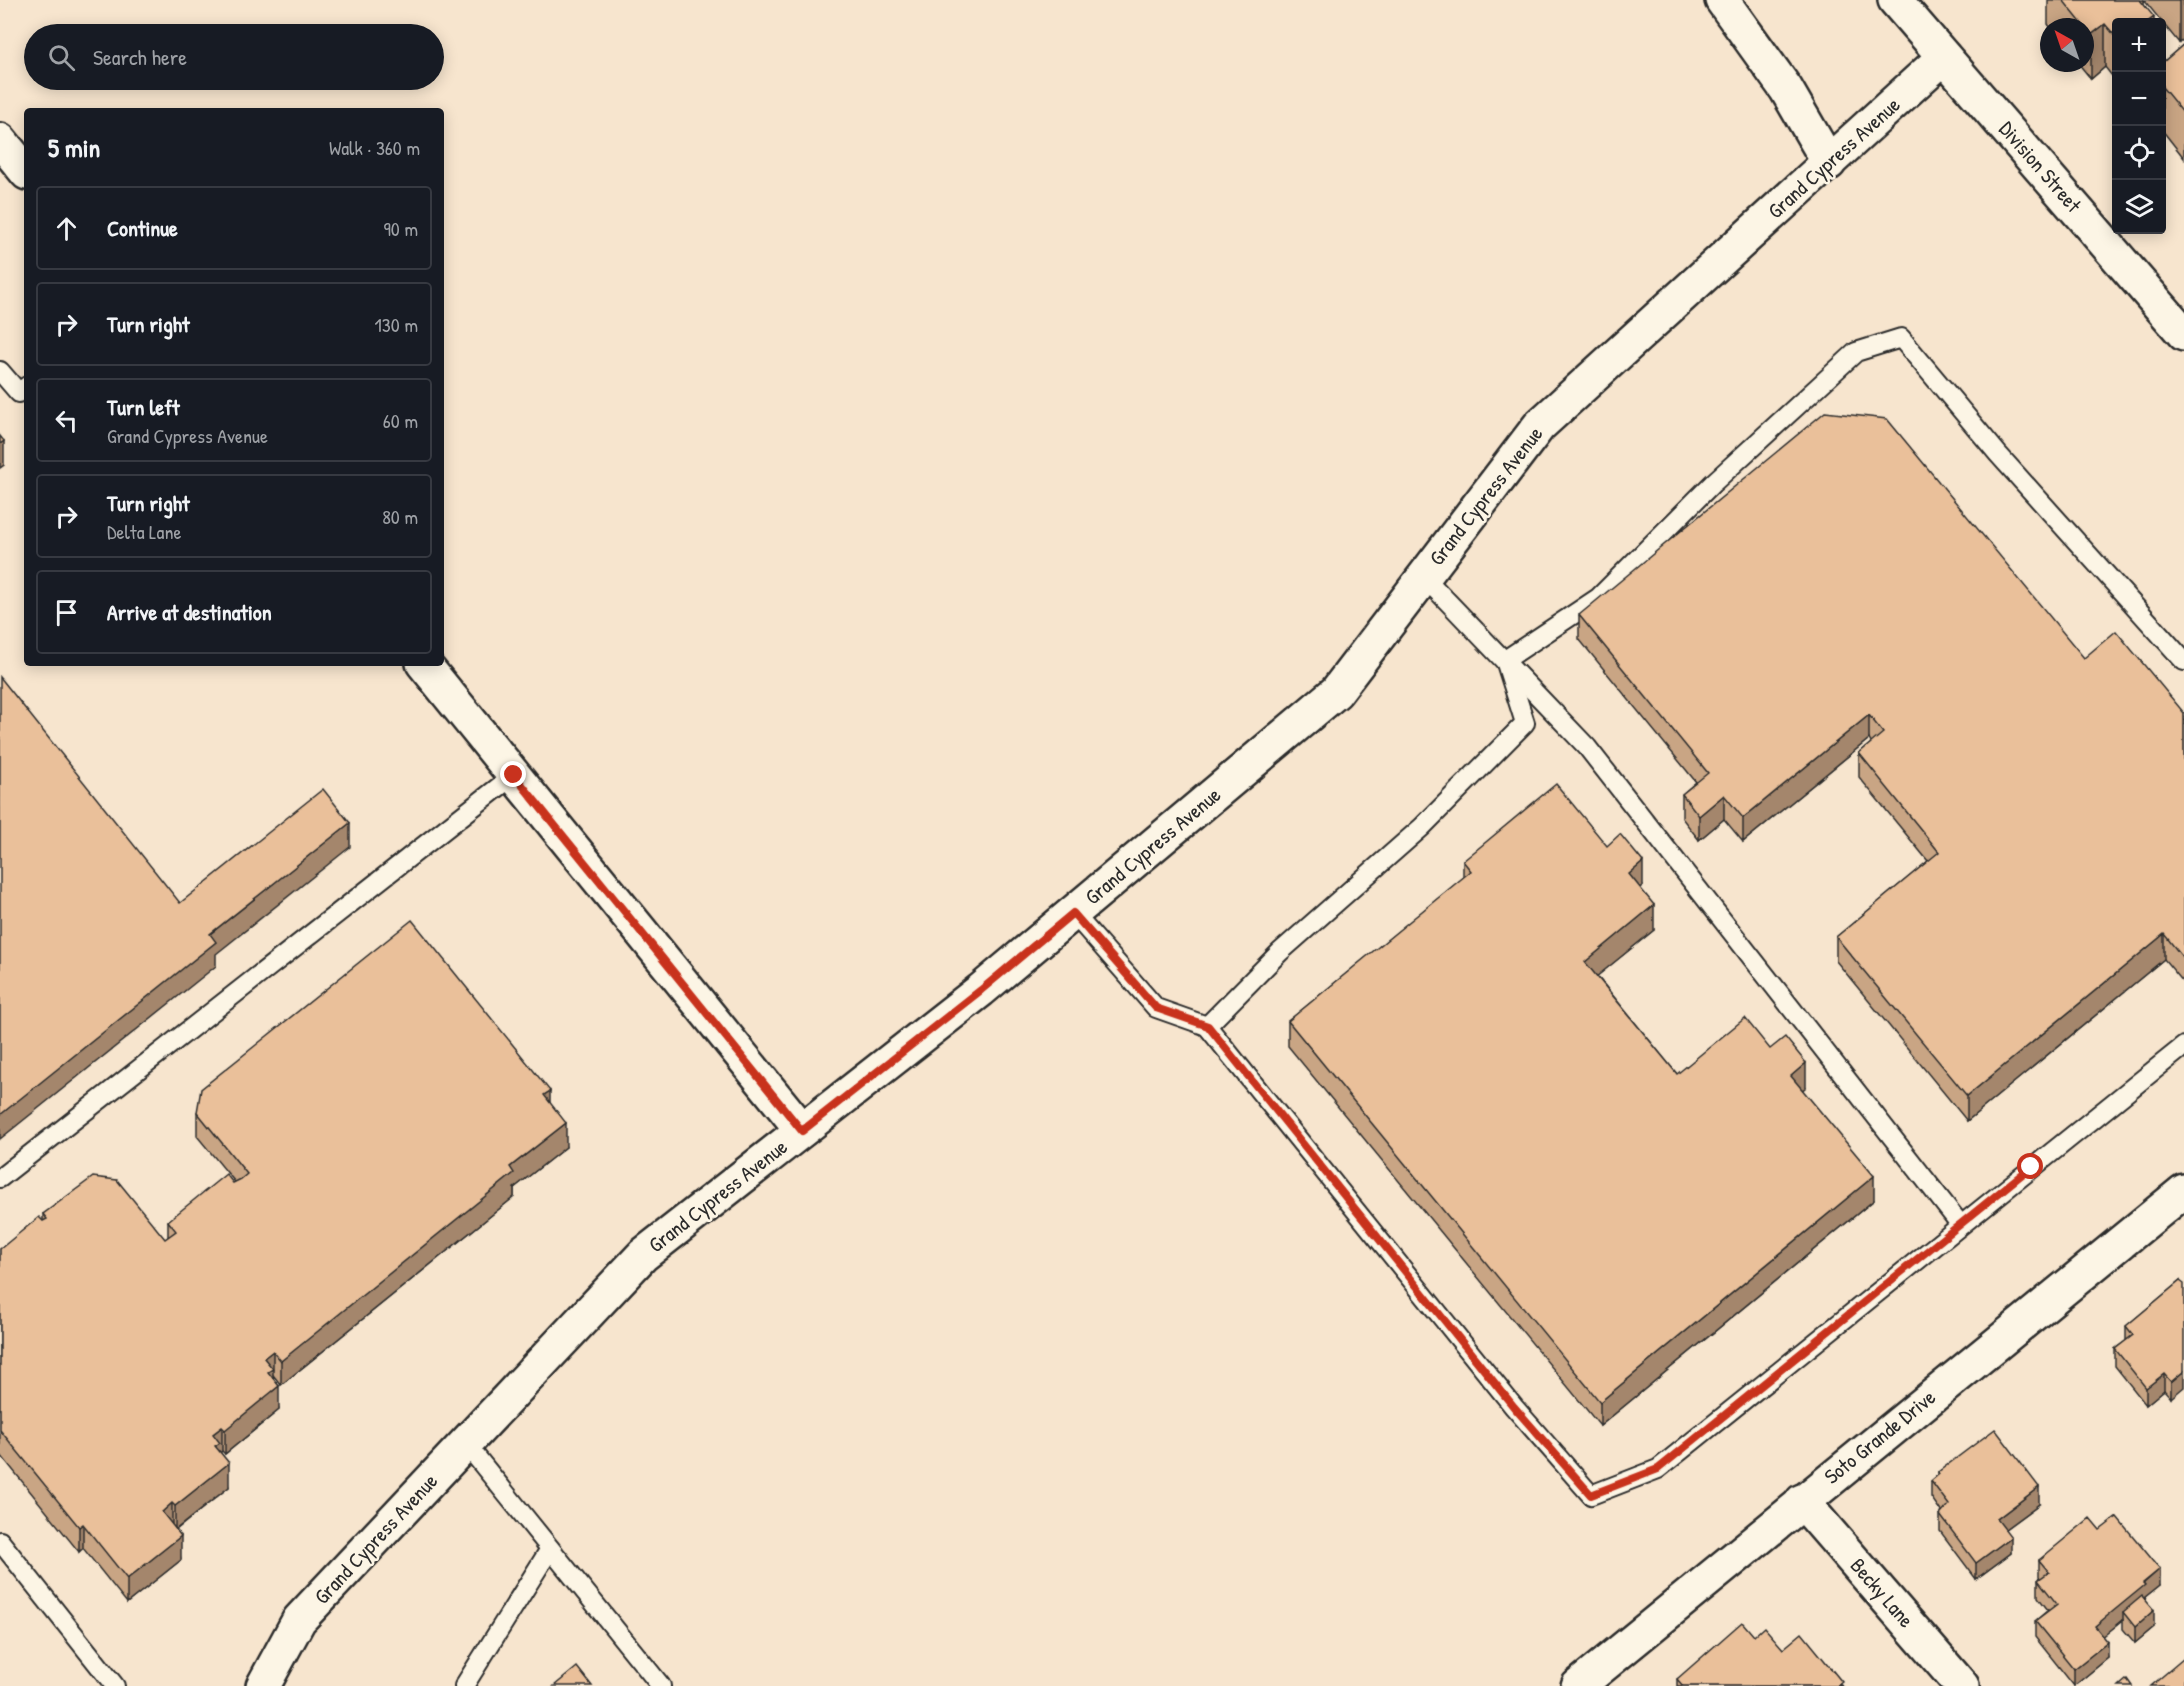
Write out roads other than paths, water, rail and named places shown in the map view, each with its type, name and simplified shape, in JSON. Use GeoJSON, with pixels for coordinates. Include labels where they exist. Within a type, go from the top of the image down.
{"type":"FeatureCollection","features":[{"type":"Feature","properties":{"kind":"street"},"geometry":{"type":"LineString","coordinates":[[1722,0],[1786,89],[1829,163]]}},
{"type":"Feature","properties":{"kind":"street","name":"Division Street"},"geometry":{"type":"LineString","coordinates":[[1895,0],[2184,334]]}},
{"type":"Feature","properties":{"kind":"street","name":"Grand Cypress Avenue"},"geometry":{"type":"LineString","coordinates":[[263,1686],[299,1620],[643,1255],[981,990],[1336,692],[1539,426],[1944,57]]}},
{"type":"Feature","properties":{"kind":"street"},"geometry":{"type":"LineString","coordinates":[[0,140],[24,169]]}},
{"type":"Feature","properties":{"kind":"street"},"geometry":{"type":"LineString","coordinates":[[425,666],[802,1131]]}},
{"type":"Feature","properties":{"kind":"street","name":"Soto Grande Drive"},"geometry":{"type":"LineString","coordinates":[[1578,1686],[2184,1191]]}},
{"type":"Feature","properties":{"kind":"street","name":"Becky Lane"},"geometry":{"type":"LineString","coordinates":[[1802,1501],[1962,1686]]}},
{"type":"Feature","properties":{"kind":"lane"},"geometry":{"type":"LineString","coordinates":[[1505,660],[1598,598],[1713,483],[1856,352],[1901,338],[1998,454],[2184,661]]}},
{"type":"Feature","properties":{"kind":"lane"},"geometry":{"type":"LineString","coordinates":[[0,370],[19,393],[24,389]]}},
{"type":"Feature","properties":{"kind":"lane"},"geometry":{"type":"LineString","coordinates":[[1424,578],[1587,747],[1960,1224]]}},
{"type":"Feature","properties":{"kind":"lane"},"geometry":{"type":"LineString","coordinates":[[1208,1026],[1280,952],[1422,827],[1526,723],[1505,660]]}},
{"type":"Feature","properties":{"kind":"lane"},"geometry":{"type":"LineString","coordinates":[[0,1178],[514,775]]}},
{"type":"Feature","properties":{"kind":"lane"},"geometry":{"type":"LineString","coordinates":[[1073,913],[1156,1008],[1208,1026],[1514,1407],[1591,1495],[1658,1469],[2184,1046]]}},
{"type":"Feature","properties":{"kind":"lane"},"geometry":{"type":"LineString","coordinates":[[466,1444],[661,1686]]}},
{"type":"Feature","properties":{"kind":"lane"},"geometry":{"type":"LineString","coordinates":[[0,1541],[115,1686]]}},
{"type":"Feature","properties":{"kind":"lane"},"geometry":{"type":"LineString","coordinates":[[464,1686],[550,1549]]}}]}
